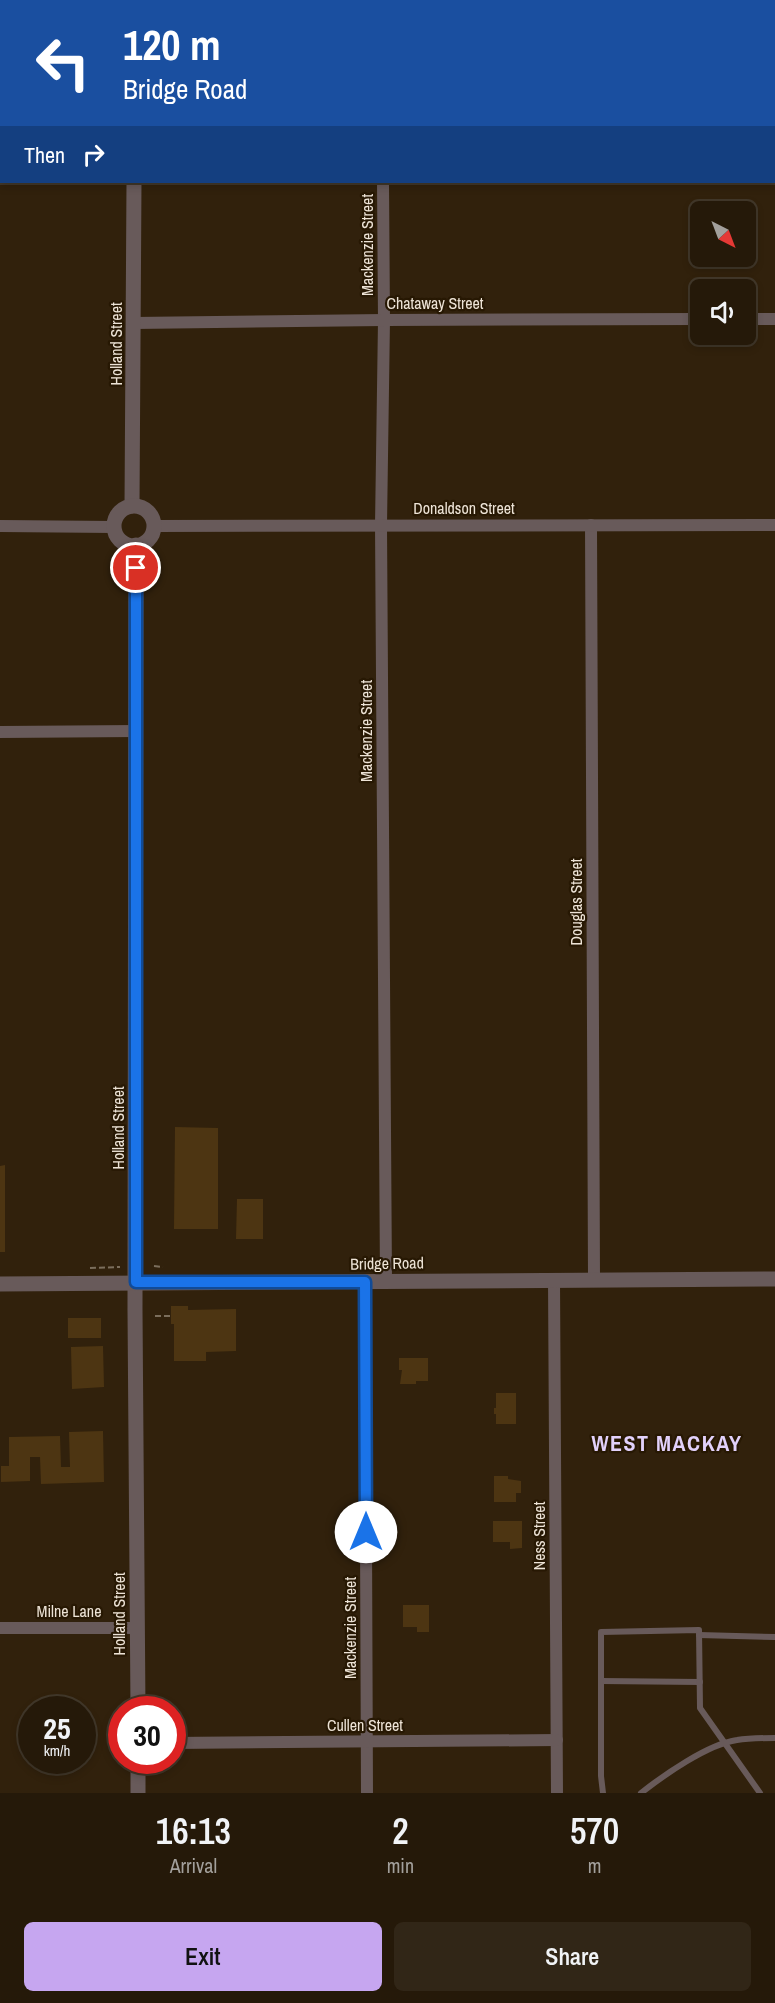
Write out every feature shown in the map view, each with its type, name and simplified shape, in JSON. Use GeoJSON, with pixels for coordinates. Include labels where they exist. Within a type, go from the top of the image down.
{"type":"FeatureCollection","features":[{"type":"Feature","properties":{"kind":"street","name":"Holland Street"},"geometry":{"type":"LineString","coordinates":[[132,506],[134,183]]}},
{"type":"Feature","properties":{"kind":"street","name":"Mackenzie Street"},"geometry":{"type":"LineString","coordinates":[[383,183],[381,525],[386,1281]]}},
{"type":"Feature","properties":{"kind":"street","name":"Chataway Street"},"geometry":{"type":"LineString","coordinates":[[134,323],[690,319]]}},
{"type":"Feature","properties":{"kind":"street"},"geometry":{"type":"LineString","coordinates":[[756,319],[775,319]]}},
{"type":"Feature","properties":{"kind":"street"},"geometry":{"type":"LineString","coordinates":[[132,506],[143,508],[148,512],[154,526],[148,540],[136,545],[119,539],[114,527],[118,514],[132,506]]}},
{"type":"Feature","properties":{"kind":"street","name":"Douglas Street"},"geometry":{"type":"LineString","coordinates":[[591,525],[594,1279]]}},
{"type":"Feature","properties":{"kind":"street","name":"Donaldson Street"},"geometry":{"type":"LineString","coordinates":[[154,526],[775,525]]}},
{"type":"Feature","properties":{"kind":"street"},"geometry":{"type":"LineString","coordinates":[[0,526],[114,527]]}},
{"type":"Feature","properties":{"kind":"street","name":"Holland Street"},"geometry":{"type":"LineString","coordinates":[[136,545],[138,1696]]}},
{"type":"Feature","properties":{"kind":"street"},"geometry":{"type":"LineString","coordinates":[[0,732],[137,731]]}},
{"type":"Feature","properties":{"kind":"street","name":"Bridge Road"},"geometry":{"type":"LineString","coordinates":[[0,1284],[775,1279]]}},
{"type":"Feature","properties":{"kind":"street","name":"Ness Street"},"geometry":{"type":"LineString","coordinates":[[554,1280],[557,1793]]}},
{"type":"Feature","properties":{"kind":"street","name":"Mackenzie Street"},"geometry":{"type":"LineString","coordinates":[[365,1282],[367,1793]]}},
{"type":"Feature","properties":{"kind":"street","name":"Milne Lane"},"geometry":{"type":"LineString","coordinates":[[0,1628],[137,1628]]}},
{"type":"Feature","properties":{"kind":"street","name":"Cullen Street"},"geometry":{"type":"LineString","coordinates":[[186,1743],[557,1740]]}},
{"type":"Feature","properties":{"kind":"street"},"geometry":{"type":"LineString","coordinates":[[138,1774],[138,1793]]}},
{"type":"Feature","properties":{"kind":"lane"},"geometry":{"type":"LineString","coordinates":[[603,1793],[601,1632],[699,1630],[700,1708],[760,1793]]}},
{"type":"Feature","properties":{"kind":"lane"},"geometry":{"type":"LineString","coordinates":[[699,1635],[775,1637]]}},
{"type":"Feature","properties":{"kind":"lane"},"geometry":{"type":"LineString","coordinates":[[601,1681],[700,1682]]}},
{"type":"Feature","properties":{"kind":"lane"},"geometry":{"type":"LineString","coordinates":[[642,1793],[698,1755],[726,1743],[736,1740],[775,1738]]}},
{"type":"Feature","properties":{"kind":"path"},"geometry":{"type":"LineString","coordinates":[[155,1316],[171,1316]]}},
{"type":"Feature","properties":{"kind":"building"},"geometry":{"type":"Polygon","coordinates":[[[175,1127],[218,1128],[218,1229],[174,1229],[175,1127]]]}},
{"type":"Feature","properties":{"kind":"building"},"geometry":{"type":"Polygon","coordinates":[[[5,1165],[5,1252],[0,1252],[0,1166],[5,1165]]]}},
{"type":"Feature","properties":{"kind":"building"},"geometry":{"type":"Polygon","coordinates":[[[237,1199],[263,1199],[263,1239],[236,1239],[237,1199]]]}},
{"type":"Feature","properties":{"kind":"building"},"geometry":{"type":"Polygon","coordinates":[[[171,1306],[188,1306],[188,1310],[236,1309],[236,1351],[206,1352],[206,1361],[174,1361],[174,1324],[171,1324],[171,1306]]]}},
{"type":"Feature","properties":{"kind":"building"},"geometry":{"type":"Polygon","coordinates":[[[68,1318],[101,1318],[101,1338],[68,1338],[68,1318]]]}},
{"type":"Feature","properties":{"kind":"building"},"geometry":{"type":"Polygon","coordinates":[[[103,1346],[104,1387],[72,1389],[71,1347],[103,1346]]]}},
{"type":"Feature","properties":{"kind":"building"},"geometry":{"type":"Polygon","coordinates":[[[399,1358],[428,1358],[428,1381],[400,1384],[402,1370],[399,1370],[399,1358]]]}},
{"type":"Feature","properties":{"kind":"building"},"geometry":{"type":"Polygon","coordinates":[[[496,1393],[516,1393],[516,1424],[496,1424],[494,1408],[496,1408],[496,1393]]]}},
{"type":"Feature","properties":{"kind":"building"},"geometry":{"type":"Polygon","coordinates":[[[103,1431],[104,1482],[41,1484],[40,1457],[30,1457],[30,1481],[1,1482],[1,1466],[9,1466],[9,1437],[60,1436],[61,1467],[70,1467],[69,1432],[103,1431]]]}},
{"type":"Feature","properties":{"kind":"building"},"geometry":{"type":"Polygon","coordinates":[[[494,1476],[508,1476],[508,1479],[521,1481],[521,1493],[516,1493],[516,1502],[494,1502],[494,1476]]]}},
{"type":"Feature","properties":{"kind":"building"},"geometry":{"type":"Polygon","coordinates":[[[493,1521],[522,1521],[522,1548],[510,1549],[510,1542],[493,1542],[493,1521]]]}},
{"type":"Feature","properties":{"kind":"building"},"geometry":{"type":"Polygon","coordinates":[[[403,1605],[429,1605],[429,1632],[417,1632],[417,1627],[403,1627],[403,1605]]]}},
{"type":"Feature","properties":{"kind":"district","name":"WEST MACKAY"},"geometry":{"type":"Point","coordinates":[667,1443]}},
{"type":"Feature","properties":{"kind":"route"},"geometry":{"type":"LineString","coordinates":[[136,568],[136,1282],[365,1282],[366,1532]]}}]}
